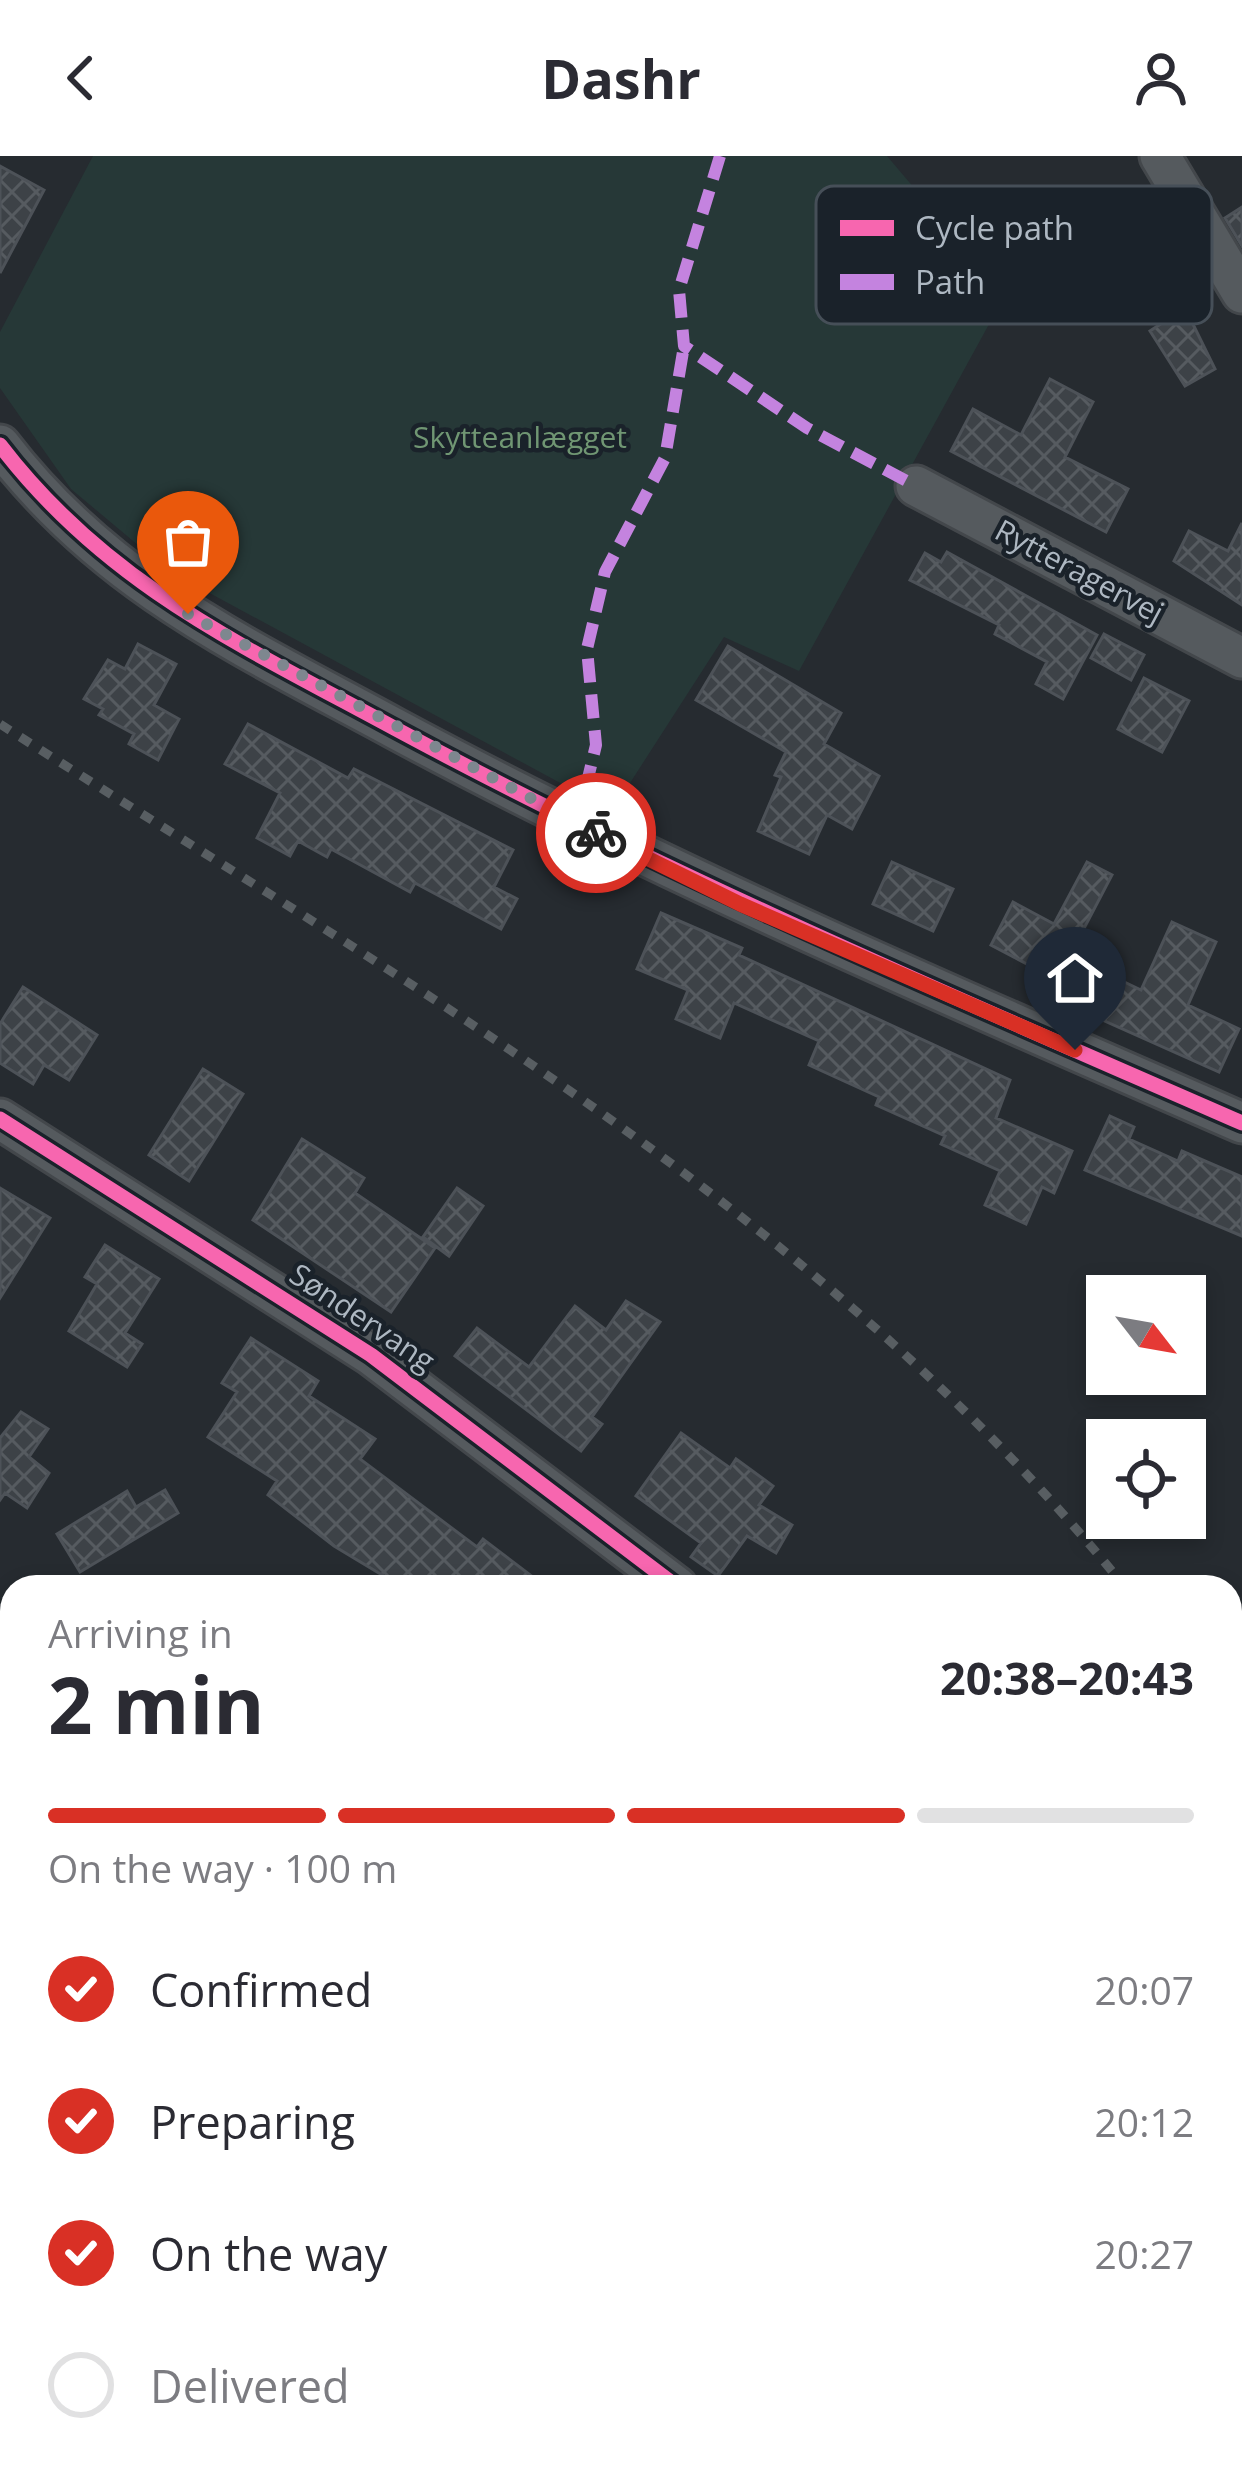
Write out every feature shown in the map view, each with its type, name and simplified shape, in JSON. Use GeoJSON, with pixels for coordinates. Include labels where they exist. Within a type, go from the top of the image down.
{"type":"FeatureCollection","features":[{"type":"Feature","properties":{"kind":"street"},"geometry":{"type":"LineString","coordinates":[[1160,156],[1178,186]]}},
{"type":"Feature","properties":{"kind":"street"},"geometry":{"type":"LineString","coordinates":[[1212,242],[1242,292]]}},
{"type":"Feature","properties":{"kind":"street"},"geometry":{"type":"LineString","coordinates":[[0,445],[38,495],[95,550],[236,643],[524,798],[740,904],[1242,1123]]}},
{"type":"Feature","properties":{"kind":"street","name":"Rytteragervej"},"geometry":{"type":"LineString","coordinates":[[916,486],[1242,658]]}},
{"type":"Feature","properties":{"kind":"street","name":"Søndervang"},"geometry":{"type":"LineString","coordinates":[[0,1118],[371,1355],[661,1575]]}},
{"type":"Feature","properties":{"kind":"green space","name":"Skytteanlægget"},"geometry":{"type":"Polygon","coordinates":[[[93,156],[887,156],[912,186],[816,186],[816,324],[989,324],[799,671],[724,637],[612,811],[169,571],[71,489],[0,388],[0,332],[93,156]]]}},
{"type":"Feature","properties":{"kind":"building"},"geometry":{"type":"Polygon","coordinates":[[[0,166],[44,190],[0,273],[0,166]]]}},
{"type":"Feature","properties":{"kind":"building"},"geometry":{"type":"Polygon","coordinates":[[[1242,207],[1242,246],[1225,218],[1242,207]]]}},
{"type":"Feature","properties":{"kind":"building"},"geometry":{"type":"Polygon","coordinates":[[[1161,324],[1193,324],[1215,369],[1185,386],[1150,331],[1161,324]]]}},
{"type":"Feature","properties":{"kind":"building"},"geometry":{"type":"Polygon","coordinates":[[[1050,379],[1093,402],[1065,457],[1128,489],[1106,532],[951,451],[973,409],[1021,435],[1050,379]]]}},
{"type":"Feature","properties":{"kind":"building"},"geometry":{"type":"Polygon","coordinates":[[[1242,523],[1242,605],[1174,561],[1189,531],[1228,551],[1242,523]]]}},
{"type":"Feature","properties":{"kind":"building"},"geometry":{"type":"Polygon","coordinates":[[[947,552],[1097,635],[1063,699],[1036,684],[1047,662],[995,634],[999,625],[910,580],[925,553],[941,562],[947,552]]]}},
{"type":"Feature","properties":{"kind":"building"},"geometry":{"type":"Polygon","coordinates":[[[1104,634],[1144,655],[1131,680],[1091,658],[1104,634]]]}},
{"type":"Feature","properties":{"kind":"building"},"geometry":{"type":"Polygon","coordinates":[[[138,644],[176,664],[154,705],[179,719],[158,760],[129,744],[134,734],[99,715],[103,709],[84,699],[108,660],[125,669],[138,644]]]}},
{"type":"Feature","properties":{"kind":"building"},"geometry":{"type":"Polygon","coordinates":[[[728,646],[841,713],[824,744],[879,776],[852,829],[827,815],[809,854],[758,831],[781,777],[775,775],[786,752],[696,700],[728,646]]]}},
{"type":"Feature","properties":{"kind":"building"},"geometry":{"type":"Polygon","coordinates":[[[1144,678],[1189,701],[1162,752],[1118,729],[1144,678]]]}},
{"type":"Feature","properties":{"kind":"building"},"geometry":{"type":"Polygon","coordinates":[[[248,724],[348,778],[354,769],[513,850],[494,887],[517,899],[501,929],[415,883],[410,892],[331,849],[327,857],[298,841],[290,856],[257,838],[280,793],[225,764],[248,724]]]}},
{"type":"Feature","properties":{"kind":"building"},"geometry":{"type":"Polygon","coordinates":[[[892,862],[953,889],[933,931],[873,904],[892,862]]]}},
{"type":"Feature","properties":{"kind":"building"},"geometry":{"type":"Polygon","coordinates":[[[1087,862],[1112,875],[1057,980],[991,945],[1013,902],[1054,924],[1087,862]]]}},
{"type":"Feature","properties":{"kind":"building"},"geometry":{"type":"Polygon","coordinates":[[[661,913],[742,948],[739,955],[1010,1080],[996,1118],[1072,1151],[1054,1193],[1042,1187],[1026,1224],[985,1205],[1000,1171],[941,1144],[945,1136],[876,1105],[879,1097],[809,1065],[819,1041],[734,1003],[720,1038],[676,1019],[688,990],[637,969],[661,913]]]}},
{"type":"Feature","properties":{"kind":"building"},"geometry":{"type":"Polygon","coordinates":[[[1172,922],[1216,942],[1188,1005],[1239,1029],[1219,1072],[1098,1018],[1116,978],[1141,990],[1172,922]]]}},
{"type":"Feature","properties":{"kind":"building"},"geometry":{"type":"Polygon","coordinates":[[[23,987],[97,1035],[69,1080],[44,1065],[33,1084],[0,1063],[0,1024],[23,987]]]}},
{"type":"Feature","properties":{"kind":"building"},"geometry":{"type":"Polygon","coordinates":[[[203,1069],[243,1094],[189,1181],[149,1155],[203,1069]]]}},
{"type":"Feature","properties":{"kind":"building"},"geometry":{"type":"Polygon","coordinates":[[[1110,1116],[1134,1127],[1129,1139],[1178,1161],[1182,1151],[1242,1177],[1242,1236],[1085,1170],[1110,1116]]]}},
{"type":"Feature","properties":{"kind":"building"},"geometry":{"type":"Polygon","coordinates":[[[302,1139],[364,1178],[355,1193],[435,1248],[391,1312],[253,1220],[302,1139]]]}},
{"type":"Feature","properties":{"kind":"building"},"geometry":{"type":"Polygon","coordinates":[[[0,1188],[50,1218],[0,1298],[0,1188]]]}},
{"type":"Feature","properties":{"kind":"building"},"geometry":{"type":"Polygon","coordinates":[[[457,1188],[483,1206],[449,1256],[423,1237],[457,1188]]]}},
{"type":"Feature","properties":{"kind":"building"},"geometry":{"type":"Polygon","coordinates":[[[105,1245],[159,1279],[125,1333],[142,1344],[127,1367],[69,1331],[97,1284],[85,1277],[105,1245]]]}},
{"type":"Feature","properties":{"kind":"building"},"geometry":{"type":"Polygon","coordinates":[[[626,1301],[660,1322],[592,1417],[602,1424],[581,1451],[455,1356],[477,1328],[529,1367],[575,1306],[606,1330],[626,1301]]]}},
{"type":"Feature","properties":{"kind":"building"},"geometry":{"type":"Polygon","coordinates":[[[251,1338],[318,1381],[309,1396],[375,1439],[360,1459],[477,1547],[483,1539],[530,1575],[382,1575],[334,1546],[268,1495],[277,1481],[208,1437],[237,1392],[222,1383],[251,1338]]]}},
{"type":"Feature","properties":{"kind":"building"},"geometry":{"type":"Polygon","coordinates":[[[21,1412],[48,1429],[29,1457],[49,1473],[27,1508],[5,1493],[0,1500],[0,1438],[21,1412]]]}},
{"type":"Feature","properties":{"kind":"building"},"geometry":{"type":"Polygon","coordinates":[[[681,1433],[730,1468],[736,1459],[773,1486],[759,1505],[792,1525],[776,1553],[747,1536],[717,1575],[691,1557],[701,1543],[636,1496],[681,1433]]]}},
{"type":"Feature","properties":{"kind":"building"},"geometry":{"type":"Polygon","coordinates":[[[165,1490],[178,1513],[80,1572],[57,1534],[127,1491],[136,1507],[165,1490]]]}},
{"type":"Feature","properties":{"kind":"railway"},"geometry":{"type":"LineString","coordinates":[[0,724],[452,1011],[599,1111],[742,1217],[878,1330],[1006,1453],[1114,1575]]}},
{"type":"Feature","properties":{"kind":"marked path"},"geometry":{"type":"LineString","coordinates":[[720,156],[679,290],[684,346],[807,428],[916,486]]}},
{"type":"Feature","properties":{"kind":"marked path"},"geometry":{"type":"LineString","coordinates":[[577,824],[596,745],[587,649],[605,572],[665,458],[684,346]]}},
{"type":"Feature","properties":{"kind":"cycle path"},"geometry":{"type":"LineString","coordinates":[[0,445],[85,537],[180,608],[284,669],[602,835],[1242,1123]]}},
{"type":"Feature","properties":{"kind":"cycle path"},"geometry":{"type":"LineString","coordinates":[[0,1119],[371,1355],[661,1575]]}},
{"type":"Feature","properties":{"kind":"way so far"},"geometry":{"type":"LineString","coordinates":[[188,614],[596,833]]}},
{"type":"Feature","properties":{"kind":"route"},"geometry":{"type":"LineString","coordinates":[[596,833],[740,904],[1075,1050]]}}]}
